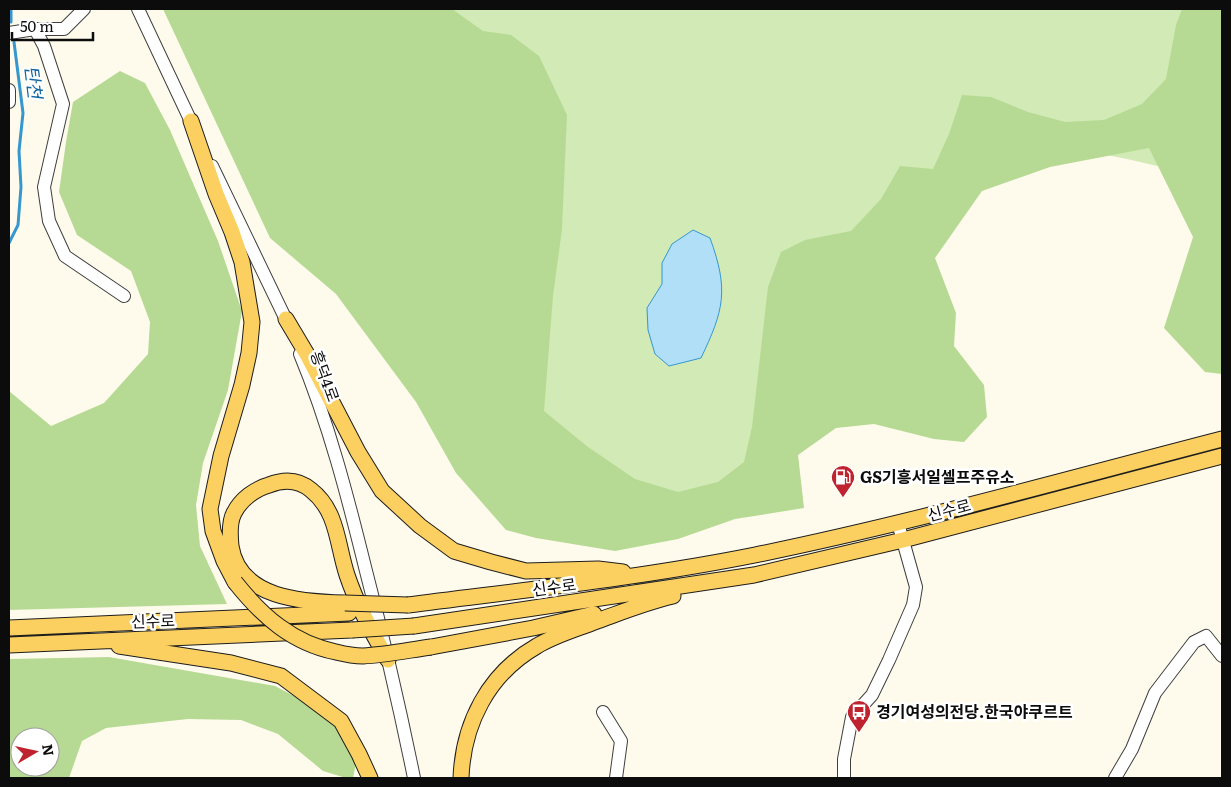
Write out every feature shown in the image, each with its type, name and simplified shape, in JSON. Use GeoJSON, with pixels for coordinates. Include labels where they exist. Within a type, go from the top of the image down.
{"type":"FeatureCollection","features":[{"type":"Feature","properties":{"kind":"main road"},"geometry":{"type":"LineString","coordinates":[[191,122],[242,262],[252,322],[249,353],[242,385],[221,456],[210,509],[218,546],[235,582],[251,602],[278,627],[303,642],[329,651],[362,656],[431,647],[533,628],[754,575]]}},
{"type":"Feature","properties":{"kind":"main road"},"geometry":{"type":"LineString","coordinates":[[286,319],[308,356],[358,452],[382,491],[420,526],[454,551],[526,570],[598,569],[644,575]]}},
{"type":"Feature","properties":{"kind":"main road","name":"신수로"},"geometry":{"type":"LineString","coordinates":[[9,628],[408,605],[644,575],[755,555],[898,523],[1222,439]]}},
{"type":"Feature","properties":{"kind":"main road","name":"신수로"},"geometry":{"type":"LineString","coordinates":[[9,645],[414,626],[754,575],[903,540],[1222,456]]}},
{"type":"Feature","properties":{"kind":"main road"},"geometry":{"type":"LineString","coordinates":[[347,608],[283,597],[267,591],[244,576],[232,553],[230,533],[234,513],[243,501],[258,488],[288,480],[305,485],[323,500],[332,518],[347,575],[367,626],[388,660]]}},
{"type":"Feature","properties":{"kind":"main road"},"geometry":{"type":"LineString","coordinates":[[460,778],[462,757],[471,722],[482,701],[499,676],[521,656],[550,639],[651,601]]}},
{"type":"Feature","properties":{"kind":"main road"},"geometry":{"type":"LineString","coordinates":[[85,641],[231,663],[281,676],[341,721],[370,778]]}},
{"type":"Feature","properties":{"kind":"street"},"geometry":{"type":"LineString","coordinates":[[9,33],[35,28],[64,29],[84,9]]}},
{"type":"Feature","properties":{"kind":"street","name":"흥덕4로"},"geometry":{"type":"LineString","coordinates":[[138,9],[286,319],[315,390],[340,473],[388,660],[414,778]]}},
{"type":"Feature","properties":{"kind":"street"},"geometry":{"type":"LineString","coordinates":[[35,28],[44,46],[63,104],[44,187],[49,221],[65,256],[124,296]]}},
{"type":"Feature","properties":{"kind":"street"},"geometry":{"type":"LineString","coordinates":[[9,90],[9,102]]}},
{"type":"Feature","properties":{"kind":"street"},"geometry":{"type":"LineString","coordinates":[[844,778],[844,759],[852,717],[872,695],[913,606],[916,586],[898,523]]}},
{"type":"Feature","properties":{"kind":"street"},"geometry":{"type":"LineString","coordinates":[[1115,778],[1132,749],[1156,693],[1194,642],[1206,636],[1222,656]]}},
{"type":"Feature","properties":{"kind":"street"},"geometry":{"type":"LineString","coordinates":[[603,712],[621,741],[616,778]]}},
{"type":"Feature","properties":{"kind":"green space"},"geometry":{"type":"Polygon","coordinates":[[[163,9],[452,9],[483,31],[511,35],[539,56],[567,115],[562,229],[553,296],[544,411],[588,447],[635,479],[678,492],[718,482],[744,462],[752,427],[768,287],[781,252],[805,240],[851,231],[881,199],[900,166],[933,169],[949,134],[962,95],[991,97],[1028,112],[1065,122],[1104,120],[1142,104],[1166,79],[1176,25],[1182,9],[1222,9],[1222,374],[1205,372],[1164,328],[1193,237],[1149,148],[1050,167],[982,191],[935,258],[956,313],[954,346],[984,385],[987,417],[964,442],[934,439],[874,424],[836,428],[798,455],[804,508],[735,519],[678,539],[615,551],[536,538],[506,530],[456,473],[416,402],[336,294],[270,238],[163,9]]]}},
{"type":"Feature","properties":{"kind":"green space"},"geometry":{"type":"Polygon","coordinates":[[[422,9],[1222,9],[1192,174],[1065,147],[972,180],[795,411],[712,510],[557,454],[422,9]]]}},
{"type":"Feature","properties":{"kind":"green space"},"geometry":{"type":"Polygon","coordinates":[[[120,71],[145,83],[170,130],[218,241],[242,311],[228,390],[203,463],[196,505],[200,546],[227,604],[9,610],[9,391],[51,426],[104,403],[148,354],[150,322],[131,271],[77,235],[59,192],[73,102],[120,71]]]}},
{"type":"Feature","properties":{"kind":"green space"},"geometry":{"type":"Polygon","coordinates":[[[109,657],[275,686],[317,708],[343,735],[356,763],[353,778],[346,778],[323,771],[278,734],[241,720],[188,719],[106,728],[82,741],[69,778],[9,778],[9,659],[109,657]]]}},
{"type":"Feature","properties":{"kind":"water"},"geometry":{"type":"Polygon","coordinates":[[[693,230],[710,238],[716,256],[722,286],[719,313],[701,358],[669,366],[655,354],[648,330],[647,308],[662,284],[662,263],[672,244],[693,230]]]}},
{"type":"Feature","properties":{"kind":"waterway","name":"탄천"},"geometry":{"type":"LineString","coordinates":[[11,9],[11,22]]}},
{"type":"Feature","properties":{"kind":"waterway","name":"탄천"},"geometry":{"type":"LineString","coordinates":[[9,243],[18,225],[21,187],[19,151],[23,113],[14,42]]}},
{"type":"Feature","properties":{"kind":"place","name":"GS기흥서일셀프주유소"},"geometry":{"type":"Point","coordinates":[843,498]}},
{"type":"Feature","properties":{"kind":"place","name":"경기여성의전당.한국야쿠르트"},"geometry":{"type":"Point","coordinates":[859,733]}}]}
